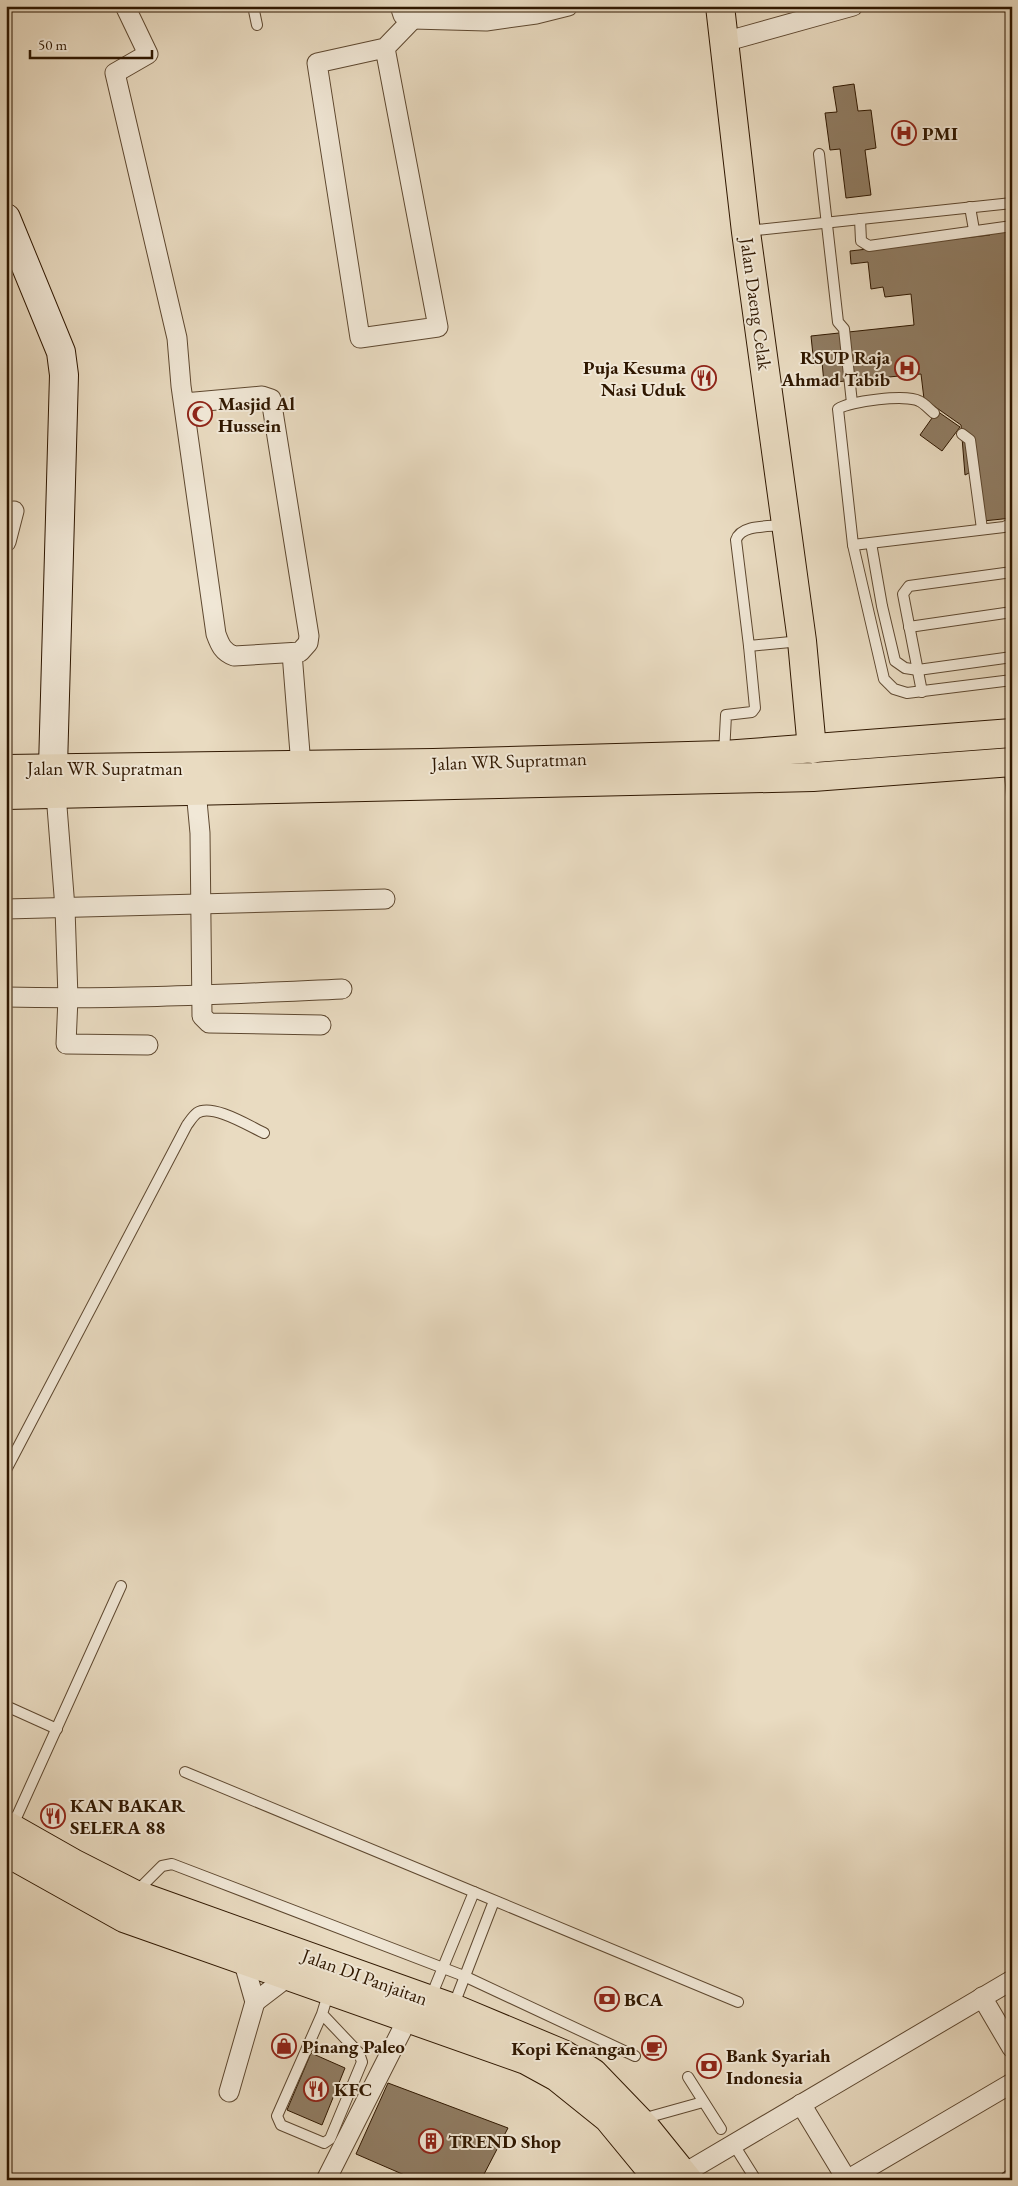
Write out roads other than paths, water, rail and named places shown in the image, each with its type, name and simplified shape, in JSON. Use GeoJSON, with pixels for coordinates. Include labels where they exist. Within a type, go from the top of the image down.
{"type":"FeatureCollection","features":[{"type":"Feature","properties":{"kind":"main road","name":"Jalan Daeng Celak"},"geometry":{"type":"LineString","coordinates":[[720,6],[746,232],[802,641],[812,749]]}},
{"type":"Feature","properties":{"kind":"main road","name":"Jalan WR Supratman"},"geometry":{"type":"LineString","coordinates":[[195,780],[300,766],[724,755],[1012,732]]}},
{"type":"Feature","properties":{"kind":"main road","name":"Jalan WR Supratman"},"geometry":{"type":"LineString","coordinates":[[6,769],[53,767],[108,780],[813,777],[1010,762]]}},
{"type":"Feature","properties":{"kind":"main road","name":"Jalan WR Supratman"},"geometry":{"type":"LineString","coordinates":[[6,795],[56,794],[108,780]]}},
{"type":"Feature","properties":{"kind":"main road","name":"Jalan DI Panjaitan"},"geometry":{"type":"LineString","coordinates":[[8,1835],[73,1863],[247,1951],[289,1976],[326,2002],[408,2018],[526,2060],[557,2077],[677,2178]]}},
{"type":"Feature","properties":{"kind":"main road","name":"Jalan DI Panjaitan"},"geometry":{"type":"LineString","coordinates":[[8,1835],[124,1918],[442,2004],[563,2054],[593,2073],[638,2120],[677,2178]]}},
{"type":"Feature","properties":{"kind":"street"},"geometry":{"type":"LineString","coordinates":[[125,6],[148,54],[115,73],[176,338],[184,403],[216,634],[221,648],[227,654],[234,656],[300,652],[305,648],[309,636],[271,400],[262,396],[184,403]]}},
{"type":"Feature","properties":{"kind":"street"},"geometry":{"type":"LineString","coordinates":[[385,48],[317,64],[360,338],[438,327],[385,48],[407,13],[486,21],[536,14],[568,6]]}},
{"type":"Feature","properties":{"kind":"street"},"geometry":{"type":"LineString","coordinates":[[724,42],[853,6]]}},
{"type":"Feature","properties":{"kind":"street"},"geometry":{"type":"LineString","coordinates":[[6,218],[61,352],[64,375],[53,767]]}},
{"type":"Feature","properties":{"kind":"street"},"geometry":{"type":"LineString","coordinates":[[6,542],[14,511]]}},
{"type":"Feature","properties":{"kind":"street"},"geometry":{"type":"LineString","coordinates":[[292,653],[300,766]]}},
{"type":"Feature","properties":{"kind":"street"},"geometry":{"type":"LineString","coordinates":[[195,780],[200,833],[202,1016],[209,1023],[321,1025]]}},
{"type":"Feature","properties":{"kind":"street"},"geometry":{"type":"LineString","coordinates":[[56,794],[66,908],[68,998],[66,1044],[148,1045]]}},
{"type":"Feature","properties":{"kind":"street"},"geometry":{"type":"LineString","coordinates":[[6,909],[384,899]]}},
{"type":"Feature","properties":{"kind":"street"},"geometry":{"type":"LineString","coordinates":[[6,996],[68,998],[342,990]]}},
{"type":"Feature","properties":{"kind":"street"},"geometry":{"type":"LineString","coordinates":[[229,2092],[255,2002],[247,1951]]}},
{"type":"Feature","properties":{"kind":"street"},"geometry":{"type":"LineString","coordinates":[[255,2002],[289,1976]]}},
{"type":"Feature","properties":{"kind":"street"},"geometry":{"type":"LineString","coordinates":[[677,2178],[1012,1980]]}},
{"type":"Feature","properties":{"kind":"street"},"geometry":{"type":"LineString","coordinates":[[982,1998],[1012,2048]]}},
{"type":"Feature","properties":{"kind":"street"},"geometry":{"type":"LineString","coordinates":[[326,2180],[408,2018]]}},
{"type":"Feature","properties":{"kind":"street"},"geometry":{"type":"LineString","coordinates":[[801,2104],[847,2180],[1012,2083]]}},
{"type":"Feature","properties":{"kind":"lane"},"geometry":{"type":"LineString","coordinates":[[253,6],[257,24]]}},
{"type":"Feature","properties":{"kind":"lane"},"geometry":{"type":"LineString","coordinates":[[819,154],[838,322],[844,332],[852,403]]}},
{"type":"Feature","properties":{"kind":"lane"},"geometry":{"type":"LineString","coordinates":[[746,232],[1012,203]]}},
{"type":"Feature","properties":{"kind":"lane"},"geometry":{"type":"LineString","coordinates":[[970,207],[974,230]]}},
{"type":"Feature","properties":{"kind":"lane"},"geometry":{"type":"LineString","coordinates":[[860,219],[861,241],[869,246],[1012,226]]}},
{"type":"Feature","properties":{"kind":"lane"},"geometry":{"type":"LineString","coordinates":[[934,413],[918,400],[899,398],[852,403],[844,405],[838,409],[837,413],[853,545],[884,679],[894,689],[907,693],[1012,680]]}},
{"type":"Feature","properties":{"kind":"lane"},"geometry":{"type":"LineString","coordinates":[[962,434],[970,440],[982,530]]}},
{"type":"Feature","properties":{"kind":"lane"},"geometry":{"type":"LineString","coordinates":[[853,545],[982,530],[1012,524]]}},
{"type":"Feature","properties":{"kind":"lane"},"geometry":{"type":"LineString","coordinates":[[724,755],[726,715],[752,712],[755,708],[736,540],[738,534],[744,530],[787,525]]}},
{"type":"Feature","properties":{"kind":"lane"},"geometry":{"type":"LineString","coordinates":[[871,543],[882,606],[895,661],[905,668],[918,670],[1012,657]]}},
{"type":"Feature","properties":{"kind":"lane"},"geometry":{"type":"LineString","coordinates":[[922,692],[903,594],[909,586],[1012,572]]}},
{"type":"Feature","properties":{"kind":"lane"},"geometry":{"type":"LineString","coordinates":[[909,627],[1012,612]]}},
{"type":"Feature","properties":{"kind":"lane"},"geometry":{"type":"LineString","coordinates":[[749,646],[802,641]]}},
{"type":"Feature","properties":{"kind":"lane"},"geometry":{"type":"LineString","coordinates":[[1010,762],[1012,796]]}},
{"type":"Feature","properties":{"kind":"lane"},"geometry":{"type":"LineString","coordinates":[[6,1470],[187,1124],[198,1113],[208,1110],[218,1112],[264,1132]]}},
{"type":"Feature","properties":{"kind":"lane"},"geometry":{"type":"LineString","coordinates":[[8,1835],[121,1586]]}},
{"type":"Feature","properties":{"kind":"lane"},"geometry":{"type":"LineString","coordinates":[[6,1706],[56,1729]]}},
{"type":"Feature","properties":{"kind":"lane"},"geometry":{"type":"LineString","coordinates":[[186,1772],[738,2002]]}},
{"type":"Feature","properties":{"kind":"lane"},"geometry":{"type":"LineString","coordinates":[[134,1894],[162,1866],[172,1864],[443,1967],[635,2056]]}},
{"type":"Feature","properties":{"kind":"lane"},"geometry":{"type":"LineString","coordinates":[[442,2004],[443,1967],[474,1892]]}},
{"type":"Feature","properties":{"kind":"lane"},"geometry":{"type":"LineString","coordinates":[[442,2004],[464,1976],[494,1901]]}},
{"type":"Feature","properties":{"kind":"lane"},"geometry":{"type":"LineString","coordinates":[[326,2002],[359,2053],[362,2062],[330,2138],[324,2143],[281,2125],[277,2119],[326,2002]]}},
{"type":"Feature","properties":{"kind":"lane"},"geometry":{"type":"LineString","coordinates":[[688,2077],[721,2129]]}},
{"type":"Feature","properties":{"kind":"lane"},"geometry":{"type":"LineString","coordinates":[[638,2120],[704,2102]]}},
{"type":"Feature","properties":{"kind":"lane"},"geometry":{"type":"LineString","coordinates":[[734,2144],[756,2180]]}},
{"type":"Feature","properties":{"kind":"place","name":"PMI"},"geometry":{"type":"Point","coordinates":[904,133]}},
{"type":"Feature","properties":{"kind":"place","name":"RSUP Raja Ahmad Tabib"},"geometry":{"type":"Point","coordinates":[907,368]}},
{"type":"Feature","properties":{"kind":"place","name":"Puja Kesuma Nasi Uduk"},"geometry":{"type":"Point","coordinates":[704,378]}},
{"type":"Feature","properties":{"kind":"place","name":"Masjid Al Hussein"},"geometry":{"type":"Point","coordinates":[200,414]}},
{"type":"Feature","properties":{"kind":"place","name":"KAN BAKAR SELERA 88"},"geometry":{"type":"Point","coordinates":[53,1816]}},
{"type":"Feature","properties":{"kind":"place","name":"BCA"},"geometry":{"type":"Point","coordinates":[607,1999]}},
{"type":"Feature","properties":{"kind":"place","name":"Pinang Paleo"},"geometry":{"type":"Point","coordinates":[284,2046]}},
{"type":"Feature","properties":{"kind":"place","name":"Kopi Kenangan"},"geometry":{"type":"Point","coordinates":[654,2048]}},
{"type":"Feature","properties":{"kind":"place","name":"Bank Syariah Indonesia"},"geometry":{"type":"Point","coordinates":[709,2066]}},
{"type":"Feature","properties":{"kind":"place","name":"KFC"},"geometry":{"type":"Point","coordinates":[316,2089]}},
{"type":"Feature","properties":{"kind":"place","name":"TREND Shop"},"geometry":{"type":"Point","coordinates":[431,2141]}}]}
